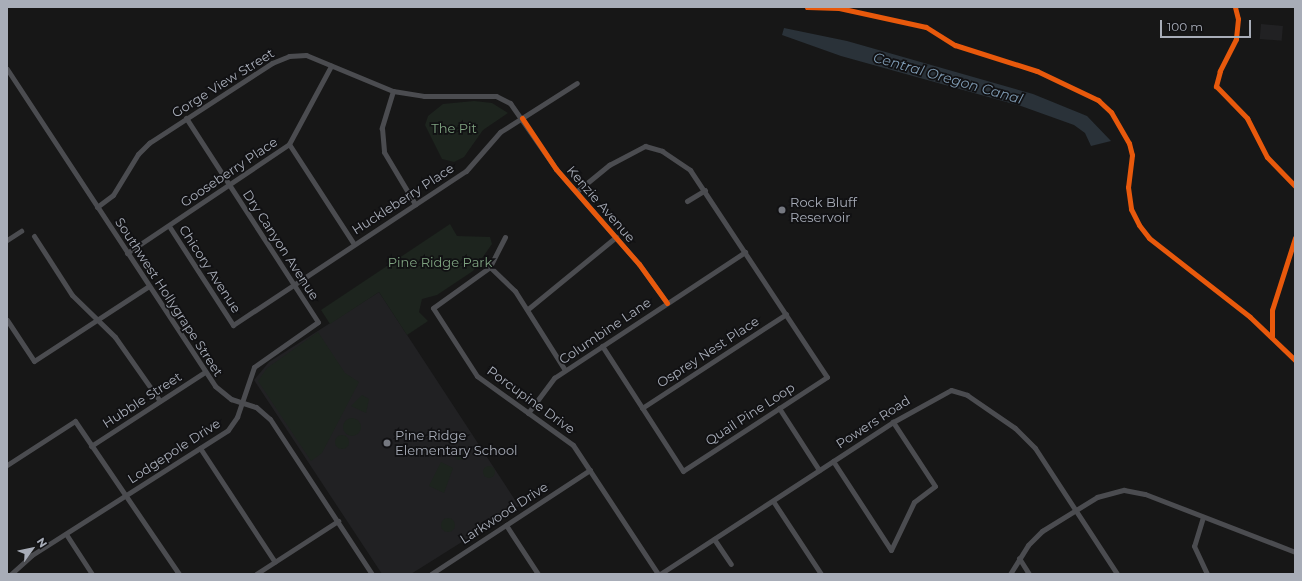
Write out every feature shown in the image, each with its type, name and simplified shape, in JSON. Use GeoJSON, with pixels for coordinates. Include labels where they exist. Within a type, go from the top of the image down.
{"type":"FeatureCollection","features":[{"type":"Feature","properties":{"kind":"street","name":"Gorge View Street"},"geometry":{"type":"LineString","coordinates":[[97,207],[113,195],[138,154],[186,118],[281,58],[306,55],[393,91],[424,96],[496,96],[510,103],[522,118]]}},
{"type":"Feature","properties":{"kind":"street","name":"Gooseberry Place"},"geometry":{"type":"LineString","coordinates":[[127,253],[230,186],[289,144],[331,66]]}},
{"type":"Feature","properties":{"kind":"street","name":"Southwest Hollygrape Street"},"geometry":{"type":"LineString","coordinates":[[7,69],[9,75],[205,372],[223,394],[256,407],[270,419],[372,574]]}},
{"type":"Feature","properties":{"kind":"street","name":"Huckleberry Place"},"geometry":{"type":"LineString","coordinates":[[233,325],[466,171],[493,138],[577,83]]}},
{"type":"Feature","properties":{"kind":"street"},"geometry":{"type":"LineString","coordinates":[[393,91],[382,128],[384,152],[415,204]]}},
{"type":"Feature","properties":{"kind":"street","name":"Dry Canyon Avenue"},"geometry":{"type":"LineString","coordinates":[[186,118],[318,322]]}},
{"type":"Feature","properties":{"kind":"street","name":"Kenzie Avenue"},"geometry":{"type":"LineString","coordinates":[[522,118],[556,169],[616,237],[667,302]]}},
{"type":"Feature","properties":{"kind":"street"},"geometry":{"type":"LineString","coordinates":[[289,144],[354,244]]}},
{"type":"Feature","properties":{"kind":"street","name":"Quail Pine Loop"},"geometry":{"type":"LineString","coordinates":[[576,192],[609,164],[645,146],[662,151],[690,170],[705,190],[827,377],[683,471],[602,346]]}},
{"type":"Feature","properties":{"kind":"street"},"geometry":{"type":"LineString","coordinates":[[687,201],[705,190]]}},
{"type":"Feature","properties":{"kind":"street","name":"Chicory Avenue"},"geometry":{"type":"LineString","coordinates":[[169,226],[233,325]]}},
{"type":"Feature","properties":{"kind":"street"},"geometry":{"type":"LineString","coordinates":[[7,240],[21,232]]}},
{"type":"Feature","properties":{"kind":"street"},"geometry":{"type":"LineString","coordinates":[[34,236],[72,295],[127,351],[160,401]]}},
{"type":"Feature","properties":{"kind":"street"},"geometry":{"type":"LineString","coordinates":[[505,237],[490,267],[508,281],[528,309],[565,370]]}},
{"type":"Feature","properties":{"kind":"street","name":"Kenzie Avenue"},"geometry":{"type":"LineString","coordinates":[[528,309],[616,237]]}},
{"type":"Feature","properties":{"kind":"street","name":"Columbine Lane"},"geometry":{"type":"LineString","coordinates":[[528,413],[548,384],[565,370],[667,302],[746,252]]}},
{"type":"Feature","properties":{"kind":"street","name":"Porcupine Drive"},"geometry":{"type":"LineString","coordinates":[[490,267],[433,308],[477,376],[569,441],[659,574]]}},
{"type":"Feature","properties":{"kind":"street"},"geometry":{"type":"LineString","coordinates":[[7,320],[34,361],[149,286]]}},
{"type":"Feature","properties":{"kind":"street","name":"Osprey Nest Place"},"geometry":{"type":"LineString","coordinates":[[642,408],[786,314]]}},
{"type":"Feature","properties":{"kind":"street","name":"Lodgepole Drive"},"geometry":{"type":"LineString","coordinates":[[9,574],[125,495],[228,430],[242,402],[254,367],[318,322]]}},
{"type":"Feature","properties":{"kind":"street","name":"Hubble Street"},"geometry":{"type":"LineString","coordinates":[[91,446],[205,372]]}},
{"type":"Feature","properties":{"kind":"street","name":"Powers Road"},"geometry":{"type":"LineString","coordinates":[[659,574],[894,422],[943,392],[959,390],[1025,437],[1076,510],[1117,574]]}},
{"type":"Feature","properties":{"kind":"street"},"geometry":{"type":"LineString","coordinates":[[779,408],[819,470]]}},
{"type":"Feature","properties":{"kind":"street"},"geometry":{"type":"LineString","coordinates":[[7,465],[75,421],[179,574]]}},
{"type":"Feature","properties":{"kind":"street"},"geometry":{"type":"LineString","coordinates":[[833,461],[890,550],[914,502],[935,486],[894,422]]}},
{"type":"Feature","properties":{"kind":"street"},"geometry":{"type":"LineString","coordinates":[[200,448],[275,562]]}},
{"type":"Feature","properties":{"kind":"street","name":"Larkwood Drive"},"geometry":{"type":"LineString","coordinates":[[431,574],[590,470]]}},
{"type":"Feature","properties":{"kind":"street"},"geometry":{"type":"LineString","coordinates":[[1010,574],[1035,538],[1076,510],[1105,493],[1124,490],[1203,517],[1295,552]]}},
{"type":"Feature","properties":{"kind":"street"},"geometry":{"type":"LineString","coordinates":[[773,501],[821,574]]}},
{"type":"Feature","properties":{"kind":"street"},"geometry":{"type":"LineString","coordinates":[[1203,517],[1194,546],[1207,574]]}},
{"type":"Feature","properties":{"kind":"street"},"geometry":{"type":"LineString","coordinates":[[256,574],[338,522]]}},
{"type":"Feature","properties":{"kind":"street"},"geometry":{"type":"LineString","coordinates":[[506,525],[538,574]]}},
{"type":"Feature","properties":{"kind":"street"},"geometry":{"type":"LineString","coordinates":[[66,534],[92,574]]}},
{"type":"Feature","properties":{"kind":"street"},"geometry":{"type":"LineString","coordinates":[[714,538],[731,564]]}},
{"type":"Feature","properties":{"kind":"street"},"geometry":{"type":"LineString","coordinates":[[1020,558],[1030,574]]}},
{"type":"Feature","properties":{"kind":"shaded area"},"geometry":{"type":"Polygon","coordinates":[[[1261,24],[1283,26],[1282,41],[1260,39],[1261,24]]]}},
{"type":"Feature","properties":{"kind":"shaded area","name":"Pine Ridge Elementary School"},"geometry":{"type":"Polygon","coordinates":[[[379,292],[519,506],[411,574],[382,574],[254,380],[269,362],[379,292]]]}},
{"type":"Feature","properties":{"kind":"green space","name":"The Pit"},"geometry":{"type":"Polygon","coordinates":[[[474,101],[492,103],[508,113],[483,130],[464,157],[454,162],[442,159],[425,125],[428,116],[443,104],[474,101]]]}},
{"type":"Feature","properties":{"kind":"green space","name":"Pine Ridge Park"},"geometry":{"type":"Polygon","coordinates":[[[450,224],[457,236],[490,237],[492,244],[473,271],[437,295],[422,299],[419,312],[428,321],[407,335],[379,292],[330,324],[321,310],[450,224]]]}},
{"type":"Feature","properties":{"kind":"green space"},"geometry":{"type":"Polygon","coordinates":[[[318,332],[345,373],[359,382],[322,453],[311,461],[258,381],[267,368],[318,332]]]}},
{"type":"Feature","properties":{"kind":"green space"},"geometry":{"type":"Polygon","coordinates":[[[362,395],[369,399],[366,413],[351,406],[362,395]]]}},
{"type":"Feature","properties":{"kind":"green space"},"geometry":{"type":"Polygon","coordinates":[[[352,418],[358,421],[361,427],[358,433],[352,436],[346,433],[343,427],[346,421],[352,418]]]}},
{"type":"Feature","properties":{"kind":"green space"},"geometry":{"type":"Polygon","coordinates":[[[342,435],[347,437],[349,442],[347,447],[342,449],[337,447],[335,442],[337,437],[342,435]]]}},
{"type":"Feature","properties":{"kind":"green space"},"geometry":{"type":"Polygon","coordinates":[[[459,450],[464,455],[459,460],[454,455],[459,450]]]}},
{"type":"Feature","properties":{"kind":"green space"},"geometry":{"type":"Polygon","coordinates":[[[441,462],[453,468],[444,493],[429,486],[441,462]]]}},
{"type":"Feature","properties":{"kind":"green space"},"geometry":{"type":"Polygon","coordinates":[[[491,466],[494,467],[494,477],[487,478],[484,477],[483,470],[484,467],[491,466]]]}},
{"type":"Feature","properties":{"kind":"green space"},"geometry":{"type":"Polygon","coordinates":[[[448,518],[453,520],[455,525],[453,530],[448,532],[443,530],[441,525],[443,520],[448,518]]]}},
{"type":"Feature","properties":{"kind":"water","name":"Central Oregon Canal"},"geometry":{"type":"Polygon","coordinates":[[[784,28],[847,41],[1033,94],[1087,116],[1111,141],[1091,146],[1085,133],[1074,125],[1021,106],[841,56],[782,35],[784,28]]]}},
{"type":"Feature","properties":{"kind":"cycle path"},"geometry":{"type":"LineString","coordinates":[[807,7],[839,8],[926,27],[955,45],[1037,71],[1098,100],[1111,112],[1129,143],[1132,155],[1128,187],[1131,209],[1139,225],[1149,238],[1250,317],[1295,360]]}},
{"type":"Feature","properties":{"kind":"cycle path"},"geometry":{"type":"LineString","coordinates":[[1235,7],[1238,19],[1236,39],[1220,71],[1216,86],[1247,118],[1267,157],[1295,186]]}},
{"type":"Feature","properties":{"kind":"cycle path"},"geometry":{"type":"LineString","coordinates":[[522,118],[556,169],[639,264],[667,303]]}},
{"type":"Feature","properties":{"kind":"cycle path"},"geometry":{"type":"LineString","coordinates":[[1272,336],[1272,310],[1295,238]]}},
{"type":"Feature","properties":{"kind":"place","name":"Rock Bluff Reservoir"},"geometry":{"type":"Point","coordinates":[782,210]}},
{"type":"Feature","properties":{"kind":"place","name":"Pine Ridge Elementary School"},"geometry":{"type":"Point","coordinates":[387,443]}}]}
